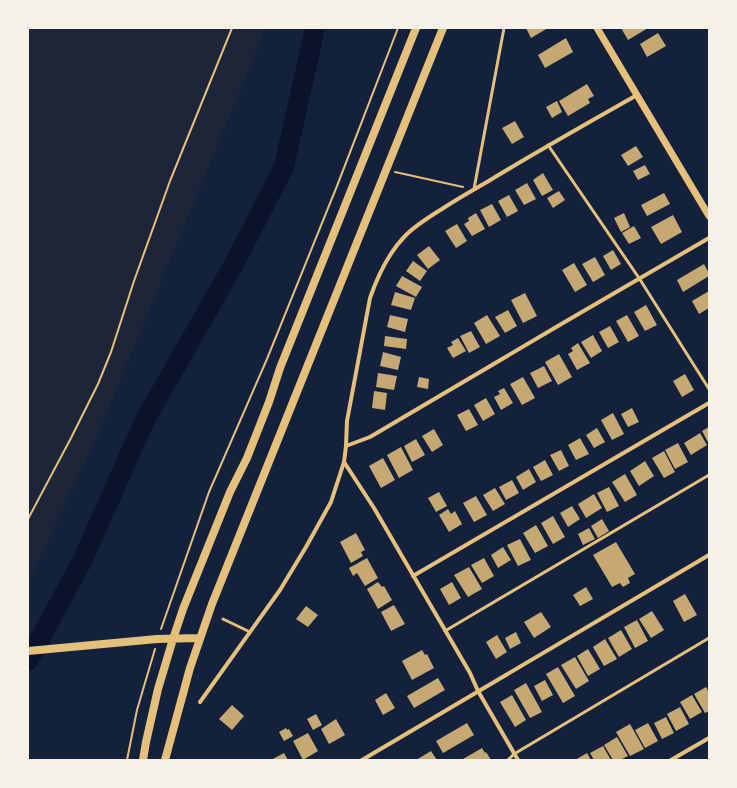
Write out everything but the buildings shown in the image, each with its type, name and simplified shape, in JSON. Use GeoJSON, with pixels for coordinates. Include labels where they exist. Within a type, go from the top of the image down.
{"type":"FeatureCollection","features":[{"type":"Feature","properties":{"kind":"main road"},"geometry":{"type":"LineString","coordinates":[[143,760],[158,689],[186,602],[230,492],[247,458],[269,402],[280,368],[416,28]]}},
{"type":"Feature","properties":{"kind":"main road"},"geometry":{"type":"LineString","coordinates":[[166,760],[190,668],[212,604],[443,28]]}},
{"type":"Feature","properties":{"kind":"main road"},"geometry":{"type":"LineString","coordinates":[[28,651],[158,639],[200,638]]}},
{"type":"Feature","properties":{"kind":"street"},"geometry":{"type":"LineString","coordinates":[[597,28],[709,216]]}},
{"type":"Feature","properties":{"kind":"street"},"geometry":{"type":"LineString","coordinates":[[200,702],[280,590],[306,548],[331,502],[344,462],[347,421],[370,298],[384,265],[395,248],[422,221],[548,145],[636,95]]}},
{"type":"Feature","properties":{"kind":"street"},"geometry":{"type":"LineString","coordinates":[[346,446],[370,437],[709,238]]}},
{"type":"Feature","properties":{"kind":"street"},"geometry":{"type":"LineString","coordinates":[[413,576],[709,403]]}},
{"type":"Feature","properties":{"kind":"street"},"geometry":{"type":"LineString","coordinates":[[344,462],[374,508],[518,760]]}},
{"type":"Feature","properties":{"kind":"street"},"geometry":{"type":"LineString","coordinates":[[362,760],[709,555]]}},
{"type":"Feature","properties":{"kind":"street"},"geometry":{"type":"LineString","coordinates":[[671,760],[709,738]]}},
{"type":"Feature","properties":{"kind":"lane"},"geometry":{"type":"LineString","coordinates":[[474,189],[504,28]]}},
{"type":"Feature","properties":{"kind":"lane"},"geometry":{"type":"LineString","coordinates":[[548,145],[639,278],[709,389]]}},
{"type":"Feature","properties":{"kind":"lane"},"geometry":{"type":"LineString","coordinates":[[445,631],[709,475]]}},
{"type":"Feature","properties":{"kind":"lane"},"geometry":{"type":"LineString","coordinates":[[223,619],[250,632]]}},
{"type":"Feature","properties":{"kind":"lane"},"geometry":{"type":"LineString","coordinates":[[508,760],[514,754],[709,638]]}},
{"type":"Feature","properties":{"kind":"path"},"geometry":{"type":"LineString","coordinates":[[28,519],[98,384],[111,352],[134,281],[170,181],[232,28]]}},
{"type":"Feature","properties":{"kind":"path"},"geometry":{"type":"LineString","coordinates":[[128,760],[136,710],[158,639],[209,492],[270,352],[337,186],[398,28]]}},
{"type":"Feature","properties":{"kind":"path"},"geometry":{"type":"LineString","coordinates":[[386,170],[474,189]]}},
{"type":"Feature","properties":{"kind":"shaded area"},"geometry":{"type":"Polygon","coordinates":[[[28,28],[266,28],[97,437],[28,583],[28,28]]]}},
{"type":"Feature","properties":{"kind":"waterway"},"geometry":{"type":"LineString","coordinates":[[28,661],[82,561],[145,420],[233,266],[284,167],[315,28]]}}]}
